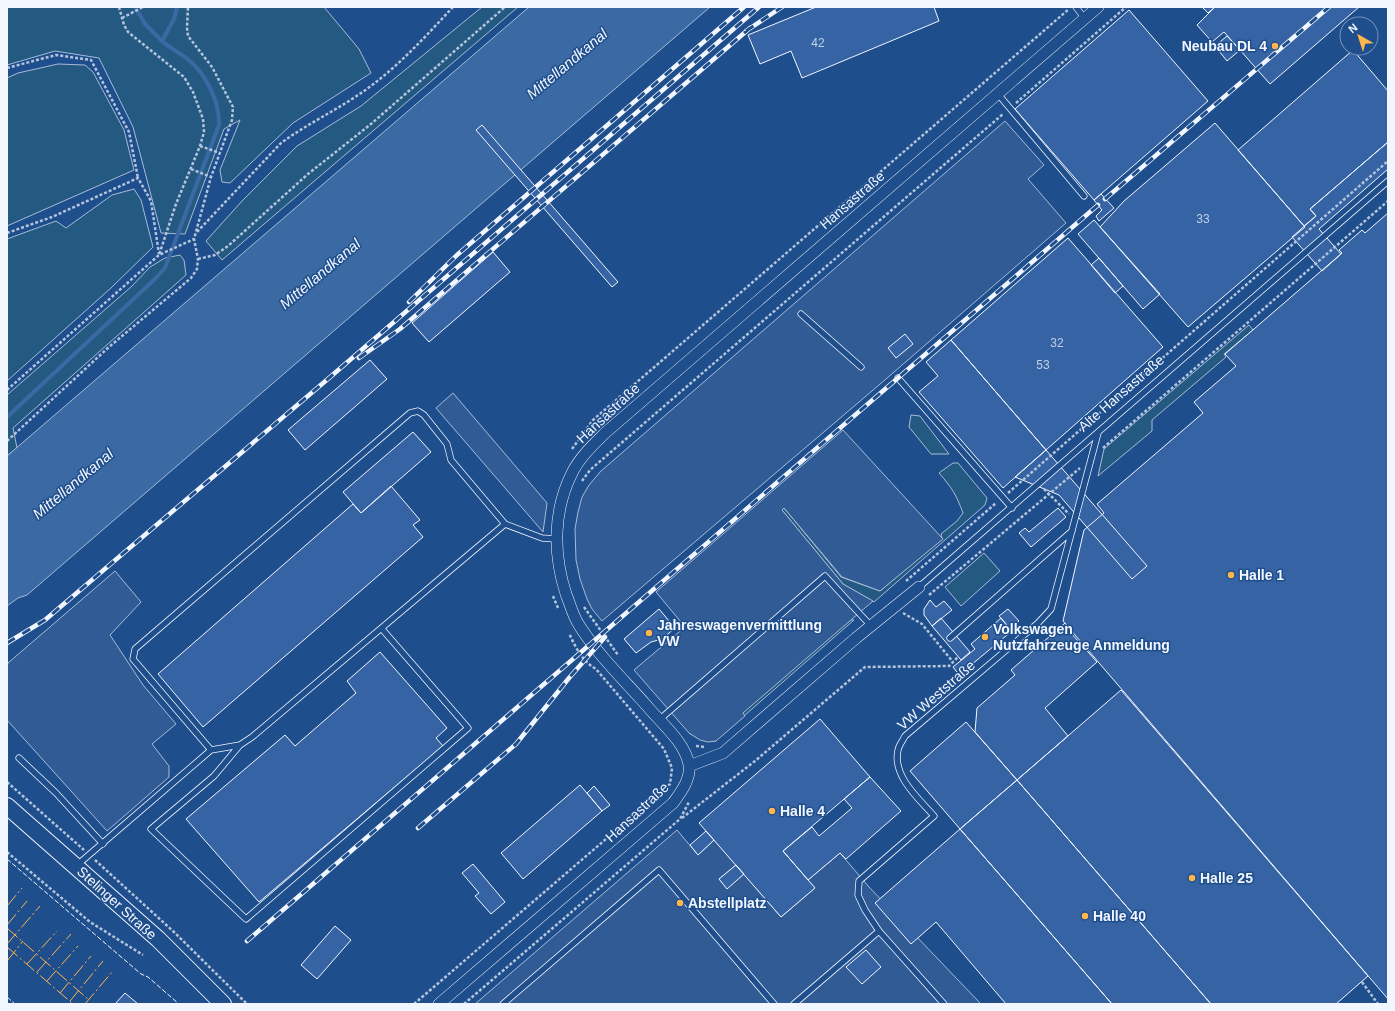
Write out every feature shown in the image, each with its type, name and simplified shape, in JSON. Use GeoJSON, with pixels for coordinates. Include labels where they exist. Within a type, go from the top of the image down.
{"type":"FeatureCollection","features":[{"type":"Feature","properties":{"kind":"main road","name":"Stelinger Straße"},"geometry":{"type":"LineString","coordinates":[[7,806],[158,939],[223,1004]]}},
{"type":"Feature","properties":{"kind":"street","name":"Hansastraße"},"geometry":{"type":"LineString","coordinates":[[439,1004],[673,803],[685,786],[689,766],[680,744],[592,643],[578,624],[561,577],[556,539],[557,521],[563,497],[572,473],[586,453],[605,433],[1098,7]]}},
{"type":"Feature","properties":{"kind":"street","name":"Alte Hansastraße"},"geometry":{"type":"LineString","coordinates":[[689,766],[714,758],[723,753],[871,626],[919,587]]}},
{"type":"Feature","properties":{"kind":"lane"},"geometry":{"type":"LineString","coordinates":[[1076,7],[1085,19]]}},
{"type":"Feature","properties":{"kind":"lane"},"geometry":{"type":"LineString","coordinates":[[998,94],[1084,196]]}},
{"type":"Feature","properties":{"kind":"lane","name":"Alte Hansastraße"},"geometry":{"type":"LineString","coordinates":[[919,587],[1388,182]]}},
{"type":"Feature","properties":{"kind":"lane"},"geometry":{"type":"LineString","coordinates":[[801,314],[861,367]]}},
{"type":"Feature","properties":{"kind":"lane"},"geometry":{"type":"LineString","coordinates":[[898,378],[1012,508]]}},
{"type":"Feature","properties":{"kind":"lane"},"geometry":{"type":"LineString","coordinates":[[211,750],[133,659],[135,649],[410,413],[418,411],[424,416],[447,444],[451,460],[505,524],[542,538],[556,539]]}},
{"type":"Feature","properties":{"kind":"lane","name":"VW Weststraße"},"geometry":{"type":"LineString","coordinates":[[944,1004],[880,931],[865,910],[858,895],[859,881],[934,816],[905,782],[898,765],[898,749],[905,736],[1044,618],[1051,609],[1055,599],[1098,433]]}},
{"type":"Feature","properties":{"kind":"lane"},"geometry":{"type":"LineString","coordinates":[[382,629],[468,728],[246,919],[151,829],[214,776],[240,745],[278,716],[505,524]]}},
{"type":"Feature","properties":{"kind":"lane"},"geometry":{"type":"LineString","coordinates":[[950,638],[1073,530]]}},
{"type":"Feature","properties":{"kind":"lane"},"geometry":{"type":"LineString","coordinates":[[659,720],[825,576],[871,626]]}},
{"type":"Feature","properties":{"kind":"lane"},"geometry":{"type":"LineString","coordinates":[[76,866],[211,750],[240,745]]}},
{"type":"Feature","properties":{"kind":"lane"},"geometry":{"type":"LineString","coordinates":[[18,758],[56,793],[103,844]]}},
{"type":"Feature","properties":{"kind":"lane"},"geometry":{"type":"LineString","coordinates":[[503,1004],[659,870],[774,1004]]}},
{"type":"Feature","properties":{"kind":"lane"},"geometry":{"type":"LineString","coordinates":[[794,1004],[880,931]]}},
{"type":"Feature","properties":{"kind":"path"},"geometry":{"type":"LineString","coordinates":[[119,7],[128,32],[136,40],[176,69],[184,77],[193,92],[203,119],[204,132],[200,146],[159,255]]}},
{"type":"Feature","properties":{"kind":"path"},"geometry":{"type":"LineString","coordinates":[[122,18],[143,7]]}},
{"type":"Feature","properties":{"kind":"path"},"geometry":{"type":"LineString","coordinates":[[7,441],[109,347],[191,278],[197,269],[198,259],[194,239],[211,177],[232,120],[233,107],[212,67],[188,36],[188,7]]}},
{"type":"Feature","properties":{"kind":"path"},"geometry":{"type":"LineString","coordinates":[[196,232],[281,143],[296,132],[339,108],[366,90],[398,62],[453,7]]}},
{"type":"Feature","properties":{"kind":"path"},"geometry":{"type":"LineString","coordinates":[[198,259],[215,255],[228,246],[308,174],[371,124],[505,7]]}},
{"type":"Feature","properties":{"kind":"path"},"geometry":{"type":"LineString","coordinates":[[570,454],[593,420],[1071,7]]}},
{"type":"Feature","properties":{"kind":"path"},"geometry":{"type":"LineString","coordinates":[[580,483],[590,470],[1126,7]]}},
{"type":"Feature","properties":{"kind":"path"},"geometry":{"type":"LineString","coordinates":[[7,68],[56,55],[91,60],[129,132],[138,178],[151,201],[159,255]]}},
{"type":"Feature","properties":{"kind":"path"},"geometry":{"type":"LineString","coordinates":[[200,146],[220,153]]}},
{"type":"Feature","properties":{"kind":"path"},"geometry":{"type":"LineString","coordinates":[[904,583],[1388,162]]}},
{"type":"Feature","properties":{"kind":"path"},"geometry":{"type":"LineString","coordinates":[[191,169],[211,177]]}},
{"type":"Feature","properties":{"kind":"path"},"geometry":{"type":"LineString","coordinates":[[7,233],[52,217],[138,178]]}},
{"type":"Feature","properties":{"kind":"path"},"geometry":{"type":"LineString","coordinates":[[923,599],[1091,458],[1388,201]]}},
{"type":"Feature","properties":{"kind":"path"},"geometry":{"type":"LineString","coordinates":[[7,390],[159,255],[194,239]]}},
{"type":"Feature","properties":{"kind":"path"},"geometry":{"type":"LineString","coordinates":[[1026,477],[1050,493],[1067,513],[1076,518]]}},
{"type":"Feature","properties":{"kind":"path"},"geometry":{"type":"LineString","coordinates":[[552,591],[558,610]]}},
{"type":"Feature","properties":{"kind":"path"},"geometry":{"type":"LineString","coordinates":[[583,606],[622,660]]}},
{"type":"Feature","properties":{"kind":"path"},"geometry":{"type":"LineString","coordinates":[[894,608],[922,624],[953,662]]}},
{"type":"Feature","properties":{"kind":"path"},"geometry":{"type":"LineString","coordinates":[[905,614],[911,609]]}},
{"type":"Feature","properties":{"kind":"path"},"geometry":{"type":"LineString","coordinates":[[414,1004],[670,784],[672,768],[664,748],[596,669],[589,666],[575,647],[567,630]]}},
{"type":"Feature","properties":{"kind":"path"},"geometry":{"type":"LineString","coordinates":[[680,819],[755,761],[865,667],[949,666],[958,657]]}},
{"type":"Feature","properties":{"kind":"path"},"geometry":{"type":"LineString","coordinates":[[7,782],[174,932],[247,1004]]}},
{"type":"Feature","properties":{"kind":"path"},"geometry":{"type":"LineString","coordinates":[[7,852],[90,922],[143,955]]}},
{"type":"Feature","properties":{"kind":"path"},"geometry":{"type":"LineString","coordinates":[[1362,982],[1378,1004]]}},
{"type":"Feature","properties":{"kind":"shaded area"},"geometry":{"type":"Polygon","coordinates":[[[7,7],[324,7],[359,49],[371,73],[293,123],[230,183],[222,182],[220,170],[240,120],[224,129],[185,234],[161,233],[133,127],[99,58],[55,51],[7,65],[7,7]]]}},
{"type":"Feature","properties":{"kind":"shaded area"},"geometry":{"type":"Polygon","coordinates":[[[482,7],[518,7],[222,260],[206,241],[242,201],[297,146],[361,106],[482,7]]]}},
{"type":"Feature","properties":{"kind":"shaded area"},"geometry":{"type":"Polygon","coordinates":[[[58,64],[85,65],[93,72],[124,130],[134,170],[7,226],[7,78],[18,73],[58,64]]]}},
{"type":"Feature","properties":{"kind":"shaded area"},"geometry":{"type":"Polygon","coordinates":[[[1005,121],[1044,165],[1028,179],[1066,223],[886,379],[602,621],[592,609],[587,599],[580,579],[576,560],[575,529],[582,497],[589,485],[601,471],[1005,121]]]}},
{"type":"Feature","properties":{"kind":"shaded area"},"geometry":{"type":"Polygon","coordinates":[[[134,189],[141,200],[153,247],[111,288],[7,381],[7,239],[56,221],[66,228],[112,195],[134,189]]]}},
{"type":"Feature","properties":{"kind":"shaded area"},"geometry":{"type":"Polygon","coordinates":[[[180,255],[184,260],[186,275],[13,428],[17,448],[7,456],[7,395],[131,287],[150,267],[165,258],[180,255]]]}},
{"type":"Feature","properties":{"kind":"shaded area"},"geometry":{"type":"Polygon","coordinates":[[[1249,325],[1253,330],[1224,354],[1226,357],[1152,420],[1152,431],[1098,476],[1104,449],[1249,325]]]}},
{"type":"Feature","properties":{"kind":"shaded area"},"geometry":{"type":"Polygon","coordinates":[[[453,393],[547,503],[543,532],[436,408],[453,393]]]}},
{"type":"Feature","properties":{"kind":"shaded area"},"geometry":{"type":"Polygon","coordinates":[[[911,415],[920,416],[949,454],[931,454],[909,427],[911,415]]]}},
{"type":"Feature","properties":{"kind":"shaded area"},"geometry":{"type":"Polygon","coordinates":[[[843,430],[943,539],[880,591],[842,577],[784,508],[782,510],[843,584],[873,601],[743,713],[745,716],[716,741],[708,742],[700,740],[689,733],[634,670],[685,627],[656,592],[843,430]]]}},
{"type":"Feature","properties":{"kind":"shaded area"},"geometry":{"type":"Polygon","coordinates":[[[953,463],[958,463],[987,498],[985,505],[874,602],[843,584],[782,510],[784,508],[841,577],[880,591],[942,539],[941,534],[957,521],[963,513],[953,492],[939,473],[953,463]]]}},
{"type":"Feature","properties":{"kind":"shaded area"},"geometry":{"type":"Polygon","coordinates":[[[984,553],[1000,571],[961,606],[945,587],[984,553]]]}},
{"type":"Feature","properties":{"kind":"shaded area"},"geometry":{"type":"Polygon","coordinates":[[[115,571],[141,602],[110,635],[143,685],[176,724],[152,744],[169,766],[169,777],[107,831],[7,720],[7,667],[8,663],[115,571]]]}},
{"type":"Feature","properties":{"kind":"shaded area"},"geometry":{"type":"Polygon","coordinates":[[[851,620],[854,620],[737,722],[731,716],[716,741],[702,740],[689,733],[851,620]]]}},
{"type":"Feature","properties":{"kind":"shaded area","name":"Abstellplatz"},"geometry":{"type":"Polygon","coordinates":[[[677,830],[698,855],[714,840],[736,865],[719,879],[727,888],[744,874],[781,917],[815,888],[808,880],[840,853],[869,887],[981,1004],[475,1004],[677,830]]]}},
{"type":"Feature","properties":{"kind":"water","name":"Mittellandkanal"},"geometry":{"type":"Polygon","coordinates":[[[529,7],[710,7],[27,595],[18,598],[7,606],[7,456],[529,7]]]}},
{"type":"Feature","properties":{"kind":"building"},"geometry":{"type":"Polygon","coordinates":[[[816,7],[934,7],[939,21],[802,78],[791,51],[760,64],[748,35],[816,7]]]}},
{"type":"Feature","properties":{"kind":"building"},"geometry":{"type":"Polygon","coordinates":[[[1202,7],[1215,7],[1208,13],[1202,7]]]}},
{"type":"Feature","properties":{"kind":"building","name":"Neubau DL 4"},"geometry":{"type":"Polygon","coordinates":[[[1215,7],[1359,7],[1349,16],[1339,16],[1339,24],[1270,84],[1224,32],[1212,42],[1197,25],[1215,7]]]}},
{"type":"Feature","properties":{"kind":"building"},"geometry":{"type":"Polygon","coordinates":[[[1129,10],[1208,101],[1094,200],[1015,109],[1129,10]]]}},
{"type":"Feature","properties":{"kind":"building"},"geometry":{"type":"Polygon","coordinates":[[[1227,36],[1240,50],[1227,61],[1215,46],[1227,36]]]}},
{"type":"Feature","properties":{"kind":"building"},"geometry":{"type":"Polygon","coordinates":[[[1346,56],[1358,56],[1388,91],[1388,142],[1310,209],[1316,216],[1304,226],[1238,150],[1346,56]]]}},
{"type":"Feature","properties":{"kind":"building"},"geometry":{"type":"Polygon","coordinates":[[[1215,123],[1305,227],[1188,327],[1100,227],[1124,201],[1215,123]]]}},
{"type":"Feature","properties":{"kind":"building"},"geometry":{"type":"Polygon","coordinates":[[[482,125],[618,282],[612,287],[476,130],[482,125]]]}},
{"type":"Feature","properties":{"kind":"building"},"geometry":{"type":"Polygon","coordinates":[[[1388,142],[1388,169],[1319,229],[1341,254],[1322,271],[1292,237],[1316,216],[1310,209],[1388,142]]]}},
{"type":"Feature","properties":{"kind":"building"},"geometry":{"type":"Polygon","coordinates":[[[1101,194],[1114,208],[1099,221],[1096,216],[1102,210],[1094,200],[1101,194]]]}},
{"type":"Feature","properties":{"kind":"building","name":"Halle 1"},"geometry":{"type":"Polygon","coordinates":[[[1388,213],[1388,999],[1063,621],[1084,530],[1104,513],[1097,504],[1203,413],[1194,402],[1236,366],[1225,354],[1342,253],[1339,250],[1362,230],[1365,233],[1388,213]]]}},
{"type":"Feature","properties":{"kind":"building"},"geometry":{"type":"Polygon","coordinates":[[[1094,220],[1160,294],[1143,309],[1078,234],[1094,220]]]}},
{"type":"Feature","properties":{"kind":"building"},"geometry":{"type":"Polygon","coordinates":[[[1068,238],[1163,347],[1046,450],[951,340],[1068,238]]]}},
{"type":"Feature","properties":{"kind":"building"},"geometry":{"type":"Polygon","coordinates":[[[493,252],[510,272],[429,342],[412,323],[493,252]]]}},
{"type":"Feature","properties":{"kind":"building"},"geometry":{"type":"Polygon","coordinates":[[[1099,258],[1123,286],[1115,293],[1091,265],[1099,258]]]}},
{"type":"Feature","properties":{"kind":"building"},"geometry":{"type":"Polygon","coordinates":[[[905,334],[913,344],[896,358],[888,348],[905,334]]]}},
{"type":"Feature","properties":{"kind":"building"},"geometry":{"type":"Polygon","coordinates":[[[951,340],[1046,450],[1003,488],[919,392],[938,376],[926,362],[951,340]]]}},
{"type":"Feature","properties":{"kind":"building"},"geometry":{"type":"Polygon","coordinates":[[[370,360],[387,379],[305,450],[288,430],[370,360]]]}},
{"type":"Feature","properties":{"kind":"building"},"geometry":{"type":"Polygon","coordinates":[[[413,432],[431,452],[361,513],[343,492],[413,432]]]}},
{"type":"Feature","properties":{"kind":"building"},"geometry":{"type":"Polygon","coordinates":[[[1046,450],[1147,566],[1132,579],[1059,495],[1015,477],[1046,450]]]}},
{"type":"Feature","properties":{"kind":"building"},"geometry":{"type":"Polygon","coordinates":[[[391,486],[420,520],[413,525],[423,537],[203,727],[158,674],[353,504],[361,513],[391,486]]]}},
{"type":"Feature","properties":{"kind":"building"},"geometry":{"type":"Polygon","coordinates":[[[1058,508],[1066,517],[1031,547],[1019,533],[1025,528],[1029,532],[1058,508]]]}},
{"type":"Feature","properties":{"kind":"building"},"geometry":{"type":"Polygon","coordinates":[[[930,600],[936,607],[944,601],[952,610],[932,626],[924,615],[924,609],[930,600]]]}},
{"type":"Feature","properties":{"kind":"building","name":"Jahreswagenvermittlung VW"},"geometry":{"type":"Polygon","coordinates":[[[659,609],[675,628],[662,639],[651,642],[636,653],[624,639],[659,609]]]}},
{"type":"Feature","properties":{"kind":"building"},"geometry":{"type":"Polygon","coordinates":[[[1008,609],[1019,621],[1010,629],[999,616],[1008,609]]]}},
{"type":"Feature","properties":{"kind":"building"},"geometry":{"type":"Polygon","coordinates":[[[941,618],[970,652],[961,660],[932,626],[941,618]]]}},
{"type":"Feature","properties":{"kind":"building"},"geometry":{"type":"Polygon","coordinates":[[[1001,618],[1012,631],[959,675],[953,667],[975,649],[971,644],[1001,618]]]}},
{"type":"Feature","properties":{"kind":"building"},"geometry":{"type":"Polygon","coordinates":[[[1065,623],[1072,631],[1070,632],[1097,662],[1045,708],[1068,736],[1017,780],[975,732],[977,708],[1015,675],[1011,670],[1065,623]]]}},
{"type":"Feature","properties":{"kind":"building"},"geometry":{"type":"Polygon","coordinates":[[[380,652],[447,728],[436,738],[443,746],[259,902],[186,819],[285,735],[295,746],[356,693],[347,681],[380,652]]]}},
{"type":"Feature","properties":{"kind":"building","name":"Halle 25"},"geometry":{"type":"Polygon","coordinates":[[[1121,690],[1368,976],[1336,1004],[1211,1004],[1017,780],[1121,690]]]}},
{"type":"Feature","properties":{"kind":"building","name":"Halle 4"},"geometry":{"type":"Polygon","coordinates":[[[820,719],[870,777],[783,851],[815,888],[781,917],[699,823],[820,719]]]}},
{"type":"Feature","properties":{"kind":"building"},"geometry":{"type":"Polygon","coordinates":[[[966,722],[1017,780],[960,829],[910,771],[966,722]]]}},
{"type":"Feature","properties":{"kind":"building"},"geometry":{"type":"Polygon","coordinates":[[[870,777],[901,811],[846,859],[840,853],[808,880],[783,851],[812,827],[819,836],[852,808],[844,799],[870,777]]]}},
{"type":"Feature","properties":{"kind":"building","name":"Halle 40"},"geometry":{"type":"Polygon","coordinates":[[[1017,780],[1211,1004],[1112,1004],[960,829],[1017,780]]]}},
{"type":"Feature","properties":{"kind":"building"},"geometry":{"type":"Polygon","coordinates":[[[580,785],[602,811],[523,879],[501,853],[580,785]]]}},
{"type":"Feature","properties":{"kind":"building"},"geometry":{"type":"Polygon","coordinates":[[[594,786],[610,805],[602,811],[587,793],[594,786]]]}},
{"type":"Feature","properties":{"kind":"building"},"geometry":{"type":"Polygon","coordinates":[[[960,829],[1112,1004],[1006,1004],[936,922],[911,944],[875,903],[960,829]]]}},
{"type":"Feature","properties":{"kind":"building"},"geometry":{"type":"Polygon","coordinates":[[[706,831],[714,840],[698,855],[690,845],[706,831]]]}},
{"type":"Feature","properties":{"kind":"building"},"geometry":{"type":"Polygon","coordinates":[[[473,864],[505,902],[491,914],[475,896],[479,893],[462,873],[473,864]]]}},
{"type":"Feature","properties":{"kind":"building"},"geometry":{"type":"Polygon","coordinates":[[[736,865],[744,874],[727,889],[719,879],[736,865]]]}},
{"type":"Feature","properties":{"kind":"building"},"geometry":{"type":"Polygon","coordinates":[[[335,926],[351,940],[317,979],[301,965],[335,926]]]}},
{"type":"Feature","properties":{"kind":"building"},"geometry":{"type":"Polygon","coordinates":[[[866,950],[881,967],[862,984],[846,967],[866,950]]]}},
{"type":"Feature","properties":{"kind":"building"},"geometry":{"type":"Polygon","coordinates":[[[125,993],[138,1004],[115,1004],[125,993]]]}},
{"type":"Feature","properties":{"kind":"waterway"},"geometry":{"type":"LineString","coordinates":[[135,7],[145,24],[162,41]]}},
{"type":"Feature","properties":{"kind":"waterway"},"geometry":{"type":"LineString","coordinates":[[7,417],[165,268],[219,125],[219,117],[215,99],[202,74],[184,56],[162,41],[174,19],[177,7]]}},
{"type":"Feature","properties":{"kind":"railway"},"geometry":{"type":"LineString","coordinates":[[409,302],[457,255],[744,7]]}},
{"type":"Feature","properties":{"kind":"railway"},"geometry":{"type":"LineString","coordinates":[[7,643],[45,620],[329,378],[759,7]]}},
{"type":"Feature","properties":{"kind":"railway"},"geometry":{"type":"LineString","coordinates":[[746,31],[782,7]]}},
{"type":"Feature","properties":{"kind":"railway"},"geometry":{"type":"LineString","coordinates":[[1105,199],[1329,7]]}},
{"type":"Feature","properties":{"kind":"railway"},"geometry":{"type":"LineString","coordinates":[[359,358],[400,329],[750,28]]}},
{"type":"Feature","properties":{"kind":"railway"},"geometry":{"type":"LineString","coordinates":[[247,941],[1098,205]]}},
{"type":"Feature","properties":{"kind":"railway"},"geometry":{"type":"LineString","coordinates":[[418,828],[516,744],[569,678],[605,637]]}},
{"type":"Feature","properties":{"kind":"fence"},"geometry":{"type":"LineString","coordinates":[[7,859],[141,974],[148,977],[179,1004]]}},
{"type":"Feature","properties":{"kind":"fence"},"geometry":{"type":"LineString","coordinates":[[7,997],[15,1004]]}},
{"type":"Feature","properties":{"kind":"power"},"geometry":{"type":"LineString","coordinates":[[7,906],[22,888]]}},
{"type":"Feature","properties":{"kind":"power"},"geometry":{"type":"LineString","coordinates":[[7,925],[27,901]]}},
{"type":"Feature","properties":{"kind":"power"},"geometry":{"type":"LineString","coordinates":[[7,944],[40,906]]}},
{"type":"Feature","properties":{"kind":"power"},"geometry":{"type":"LineString","coordinates":[[7,928],[89,1000]]}},
{"type":"Feature","properties":{"kind":"power"},"geometry":{"type":"LineString","coordinates":[[27,964],[57,931]]}},
{"type":"Feature","properties":{"kind":"power"},"geometry":{"type":"LineString","coordinates":[[37,972],[71,934]]}},
{"type":"Feature","properties":{"kind":"power"},"geometry":{"type":"LineString","coordinates":[[7,961],[23,941]]}},
{"type":"Feature","properties":{"kind":"power"},"geometry":{"type":"LineString","coordinates":[[47,981],[78,946]]}},
{"type":"Feature","properties":{"kind":"power"},"geometry":{"type":"LineString","coordinates":[[7,947],[73,1004]]}},
{"type":"Feature","properties":{"kind":"power"},"geometry":{"type":"LineString","coordinates":[[60,993],[91,956]]}},
{"type":"Feature","properties":{"kind":"power"},"geometry":{"type":"LineString","coordinates":[[70,1001],[103,961]]}},
{"type":"Feature","properties":{"kind":"power"},"geometry":{"type":"LineString","coordinates":[[85,1004],[112,972]]}},
{"type":"Feature","properties":{"kind":"place","name":"Neubau DL 4"},"geometry":{"type":"Point","coordinates":[1275,46]}},
{"type":"Feature","properties":{"kind":"place","name":"Halle 1"},"geometry":{"type":"Point","coordinates":[1231,575]}},
{"type":"Feature","properties":{"kind":"place","name":"Jahreswagenvermittlung VW"},"geometry":{"type":"Point","coordinates":[649,633]}},
{"type":"Feature","properties":{"kind":"place","name":"Volkswagen Nutzfahrzeuge Anmeldung"},"geometry":{"type":"Point","coordinates":[985,637]}},
{"type":"Feature","properties":{"kind":"place","name":"Halle 4"},"geometry":{"type":"Point","coordinates":[772,811]}},
{"type":"Feature","properties":{"kind":"place","name":"Halle 25"},"geometry":{"type":"Point","coordinates":[1192,878]}},
{"type":"Feature","properties":{"kind":"place","name":"Abstellplatz"},"geometry":{"type":"Point","coordinates":[680,903]}},
{"type":"Feature","properties":{"kind":"place","name":"Halle 40"},"geometry":{"type":"Point","coordinates":[1085,916]}}]}
